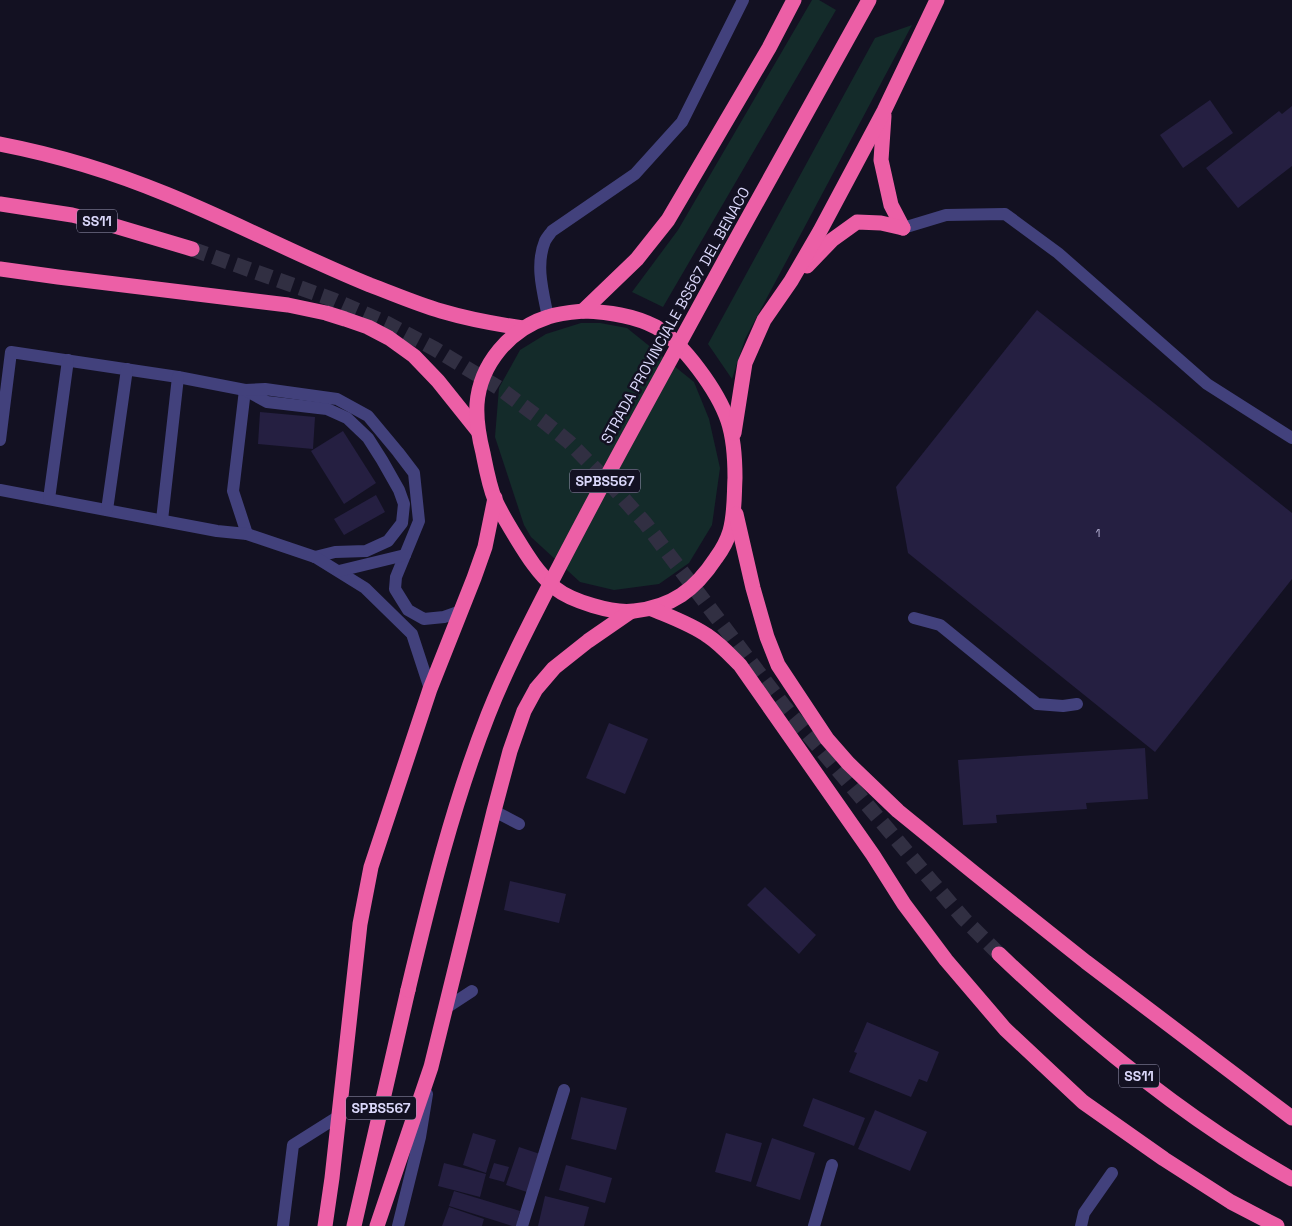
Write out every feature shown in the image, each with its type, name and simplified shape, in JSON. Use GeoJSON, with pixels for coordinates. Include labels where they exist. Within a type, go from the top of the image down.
{"type":"FeatureCollection","features":[{"type":"Feature","properties":{"kind":"highway"},"geometry":{"type":"LineString","coordinates":[[583,311],[637,259],[668,220],[769,48],[794,0]]}},
{"type":"Feature","properties":{"kind":"highway","name":"STRADA PROVINCIALE BS567 DEL BENACO"},"geometry":{"type":"LineString","coordinates":[[354,1226],[408,990],[436,878],[468,770],[504,676],[583,520],[868,0]]}},
{"type":"Feature","properties":{"kind":"highway"},"geometry":{"type":"LineString","coordinates":[[733,440],[745,363],[764,320],[791,281],[820,231],[884,110],[937,0]]}},
{"type":"Feature","properties":{"kind":"highway"},"geometry":{"type":"LineString","coordinates":[[884,110],[880,160],[891,205],[903,228]]}},
{"type":"Feature","properties":{"kind":"highway"},"geometry":{"type":"LineString","coordinates":[[0,144],[89,166],[133,181],[394,295],[441,311],[480,321],[523,328]]}},
{"type":"Feature","properties":{"kind":"highway","name":"SS11"},"geometry":{"type":"LineString","coordinates":[[0,204],[72,215],[192,249]]}},
{"type":"Feature","properties":{"kind":"highway"},"geometry":{"type":"LineString","coordinates":[[791,281],[832,240],[857,222],[881,223],[903,228]]}},
{"type":"Feature","properties":{"kind":"highway"},"geometry":{"type":"LineString","coordinates":[[0,269],[288,305],[345,319],[368,327],[389,338],[414,356],[438,381],[478,431]]}},
{"type":"Feature","properties":{"kind":"highway"},"geometry":{"type":"LineString","coordinates":[[0,273],[58,277]]}},
{"type":"Feature","properties":{"kind":"highway"},"geometry":{"type":"LineString","coordinates":[[583,311],[606,312],[638,319],[658,328],[670,338],[683,350],[712,388],[728,419],[733,440],[735,465],[734,506],[730,531],[724,546],[710,568],[682,596],[652,609],[630,612],[606,609],[571,598],[556,589],[529,560],[507,523],[495,498],[488,475],[478,431],[477,405],[480,387],[488,368],[497,353],[509,339],[523,328],[548,317],[566,312],[583,311]]}},
{"type":"Feature","properties":{"kind":"highway"},"geometry":{"type":"LineString","coordinates":[[325,1226],[360,924],[371,867],[430,689],[485,547],[495,498]]}},
{"type":"Feature","properties":{"kind":"highway"},"geometry":{"type":"LineString","coordinates":[[734,506],[753,588],[767,637],[778,665],[827,739],[848,763],[898,811],[973,872],[1086,962],[1292,1118]]}},
{"type":"Feature","properties":{"kind":"highway"},"geometry":{"type":"LineString","coordinates":[[652,609],[681,621],[708,636],[740,665],[868,848],[904,904],[946,960],[1005,1029],[1083,1102],[1209,1188],[1277,1226]]}},
{"type":"Feature","properties":{"kind":"highway"},"geometry":{"type":"LineString","coordinates":[[377,1226],[431,1067],[494,811],[510,751],[524,711],[536,689],[554,668],[588,641],[630,612]]}},
{"type":"Feature","properties":{"kind":"highway","name":"SS11"},"geometry":{"type":"LineString","coordinates":[[999,954],[1037,990],[1150,1084],[1232,1143],[1292,1179]]}},
{"type":"Feature","properties":{"kind":"street"},"geometry":{"type":"LineString","coordinates":[[548,317],[541,279],[541,259],[545,241],[552,230],[635,174],[682,122],[743,0]]}},
{"type":"Feature","properties":{"kind":"street"},"geometry":{"type":"LineString","coordinates":[[903,228],[946,215],[1005,214],[1058,253],[1207,384],[1292,438]]}},
{"type":"Feature","properties":{"kind":"street"},"geometry":{"type":"LineString","coordinates":[[0,440],[6,351],[178,377],[245,390],[265,389],[337,399],[368,416],[414,473],[418,521],[396,577],[395,589],[408,610],[424,619],[444,617],[461,612]]}},
{"type":"Feature","properties":{"kind":"street"},"geometry":{"type":"LineString","coordinates":[[49,499],[68,360]]}},
{"type":"Feature","properties":{"kind":"street"},"geometry":{"type":"LineString","coordinates":[[107,510],[127,369]]}},
{"type":"Feature","properties":{"kind":"street"},"geometry":{"type":"LineString","coordinates":[[162,520],[178,377]]}},
{"type":"Feature","properties":{"kind":"street"},"geometry":{"type":"LineString","coordinates":[[245,390],[233,491],[246,534]]}},
{"type":"Feature","properties":{"kind":"street"},"geometry":{"type":"LineString","coordinates":[[245,390],[267,402],[327,409],[348,418],[368,438],[399,490],[404,504],[402,523],[388,541],[366,551],[335,552],[315,556]]}},
{"type":"Feature","properties":{"kind":"street"},"geometry":{"type":"LineString","coordinates":[[0,490],[217,531],[246,534],[315,556],[365,588],[412,634],[430,689]]}},
{"type":"Feature","properties":{"kind":"street"},"geometry":{"type":"LineString","coordinates":[[339,572],[405,554]]}},
{"type":"Feature","properties":{"kind":"street"},"geometry":{"type":"LineString","coordinates":[[914,618],[940,625],[1037,704],[1062,706],[1077,704]]}},
{"type":"Feature","properties":{"kind":"street"},"geometry":{"type":"LineString","coordinates":[[494,811],[519,824]]}},
{"type":"Feature","properties":{"kind":"street"},"geometry":{"type":"LineString","coordinates":[[446,1008],[472,991]]}},
{"type":"Feature","properties":{"kind":"street"},"geometry":{"type":"LineString","coordinates":[[398,1226],[420,1137],[431,1067]]}},
{"type":"Feature","properties":{"kind":"street"},"geometry":{"type":"LineString","coordinates":[[522,1226],[564,1090]]}},
{"type":"Feature","properties":{"kind":"street"},"geometry":{"type":"LineString","coordinates":[[283,1226],[293,1145],[339,1116]]}},
{"type":"Feature","properties":{"kind":"street"},"geometry":{"type":"LineString","coordinates":[[814,1226],[832,1164]]}},
{"type":"Feature","properties":{"kind":"street"},"geometry":{"type":"LineString","coordinates":[[1081,1226],[1084,1213],[1112,1173]]}},
{"type":"Feature","properties":{"kind":"green space"},"geometry":{"type":"Polygon","coordinates":[[[812,0],[819,0],[836,10],[663,307],[632,292],[678,230],[812,0]]]}},
{"type":"Feature","properties":{"kind":"green space"},"geometry":{"type":"Polygon","coordinates":[[[912,25],[745,339],[732,379],[708,344],[875,38],[912,25]]]}},
{"type":"Feature","properties":{"kind":"green space"},"geometry":{"type":"Polygon","coordinates":[[[581,323],[600,323],[627,328],[694,382],[709,419],[720,468],[712,525],[689,563],[659,584],[614,590],[580,582],[531,537],[524,525],[495,437],[499,388],[520,350],[546,334],[581,323]]]}},
{"type":"Feature","properties":{"kind":"building"},"geometry":{"type":"Polygon","coordinates":[[[1210,100],[1233,133],[1183,168],[1160,135],[1210,100]]]}},
{"type":"Feature","properties":{"kind":"building"},"geometry":{"type":"Polygon","coordinates":[[[1292,106],[1292,166],[1238,208],[1206,168],[1279,111],[1282,114],[1292,106]]]}},
{"type":"Feature","properties":{"kind":"building"},"geometry":{"type":"Polygon","coordinates":[[[1037,310],[1292,513],[1292,579],[1155,752],[908,553],[896,487],[1037,310]]]}},
{"type":"Feature","properties":{"kind":"building"},"geometry":{"type":"Polygon","coordinates":[[[260,412],[315,417],[313,449],[258,444],[260,412]]]}},
{"type":"Feature","properties":{"kind":"building"},"geometry":{"type":"Polygon","coordinates":[[[343,431],[376,483],[344,504],[311,451],[343,431]]]}},
{"type":"Feature","properties":{"kind":"building"},"geometry":{"type":"Polygon","coordinates":[[[376,495],[385,512],[344,535],[334,519],[376,495]]]}},
{"type":"Feature","properties":{"kind":"building"},"geometry":{"type":"Polygon","coordinates":[[[609,723],[648,739],[625,794],[586,778],[609,723]]]}},
{"type":"Feature","properties":{"kind":"building"},"geometry":{"type":"Polygon","coordinates":[[[1145,748],[1148,799],[1086,803],[1087,809],[996,815],[997,823],[963,825],[958,760],[1145,748]]]}},
{"type":"Feature","properties":{"kind":"building"},"geometry":{"type":"Polygon","coordinates":[[[510,881],[566,894],[559,923],[504,910],[510,881]]]}},
{"type":"Feature","properties":{"kind":"building"},"geometry":{"type":"Polygon","coordinates":[[[765,887],[816,935],[799,954],[747,905],[765,887]]]}},
{"type":"Feature","properties":{"kind":"building"},"geometry":{"type":"Polygon","coordinates":[[[867,1022],[939,1052],[927,1082],[919,1079],[911,1097],[849,1072],[857,1053],[854,1052],[867,1022]]]}},
{"type":"Feature","properties":{"kind":"building"},"geometry":{"type":"Polygon","coordinates":[[[581,1097],[627,1108],[616,1150],[571,1139],[581,1097]]]}},
{"type":"Feature","properties":{"kind":"building"},"geometry":{"type":"Polygon","coordinates":[[[813,1098],[865,1118],[854,1146],[803,1126],[813,1098]]]}},
{"type":"Feature","properties":{"kind":"building"},"geometry":{"type":"Polygon","coordinates":[[[875,1110],[927,1132],[910,1171],[858,1149],[875,1110]]]}},
{"type":"Feature","properties":{"kind":"building"},"geometry":{"type":"Polygon","coordinates":[[[473,1133],[496,1140],[486,1173],[463,1165],[473,1133]]]}},
{"type":"Feature","properties":{"kind":"building"},"geometry":{"type":"Polygon","coordinates":[[[726,1133],[762,1143],[751,1182],[715,1172],[726,1133]]]}},
{"type":"Feature","properties":{"kind":"building"},"geometry":{"type":"Polygon","coordinates":[[[772,1138],[815,1153],[800,1200],[756,1186],[772,1138]]]}},
{"type":"Feature","properties":{"kind":"building"},"geometry":{"type":"Polygon","coordinates":[[[519,1147],[540,1154],[527,1192],[506,1185],[519,1147]]]}},
{"type":"Feature","properties":{"kind":"building"},"geometry":{"type":"Polygon","coordinates":[[[444,1163],[486,1174],[480,1197],[438,1186],[444,1163]]]}},
{"type":"Feature","properties":{"kind":"building"},"geometry":{"type":"Polygon","coordinates":[[[494,1163],[509,1167],[504,1182],[489,1178],[494,1163]]]}},
{"type":"Feature","properties":{"kind":"building"},"geometry":{"type":"Polygon","coordinates":[[[566,1165],[612,1178],[605,1203],[559,1190],[566,1165]]]}},
{"type":"Feature","properties":{"kind":"building"},"geometry":{"type":"Polygon","coordinates":[[[454,1191],[520,1211],[516,1226],[449,1206],[454,1191]]]}},
{"type":"Feature","properties":{"kind":"building"},"geometry":{"type":"Polygon","coordinates":[[[545,1196],[589,1207],[584,1226],[538,1226],[545,1196]]]}},
{"type":"Feature","properties":{"kind":"building"},"geometry":{"type":"Polygon","coordinates":[[[449,1207],[484,1219],[482,1226],[442,1226],[449,1207]]]}},
{"type":"Feature","properties":{"kind":"tunnel"},"geometry":{"type":"LineString","coordinates":[[192,249],[334,300],[386,323],[435,349],[499,388],[569,442],[645,523],[784,706],[964,919],[999,954]]}}]}
